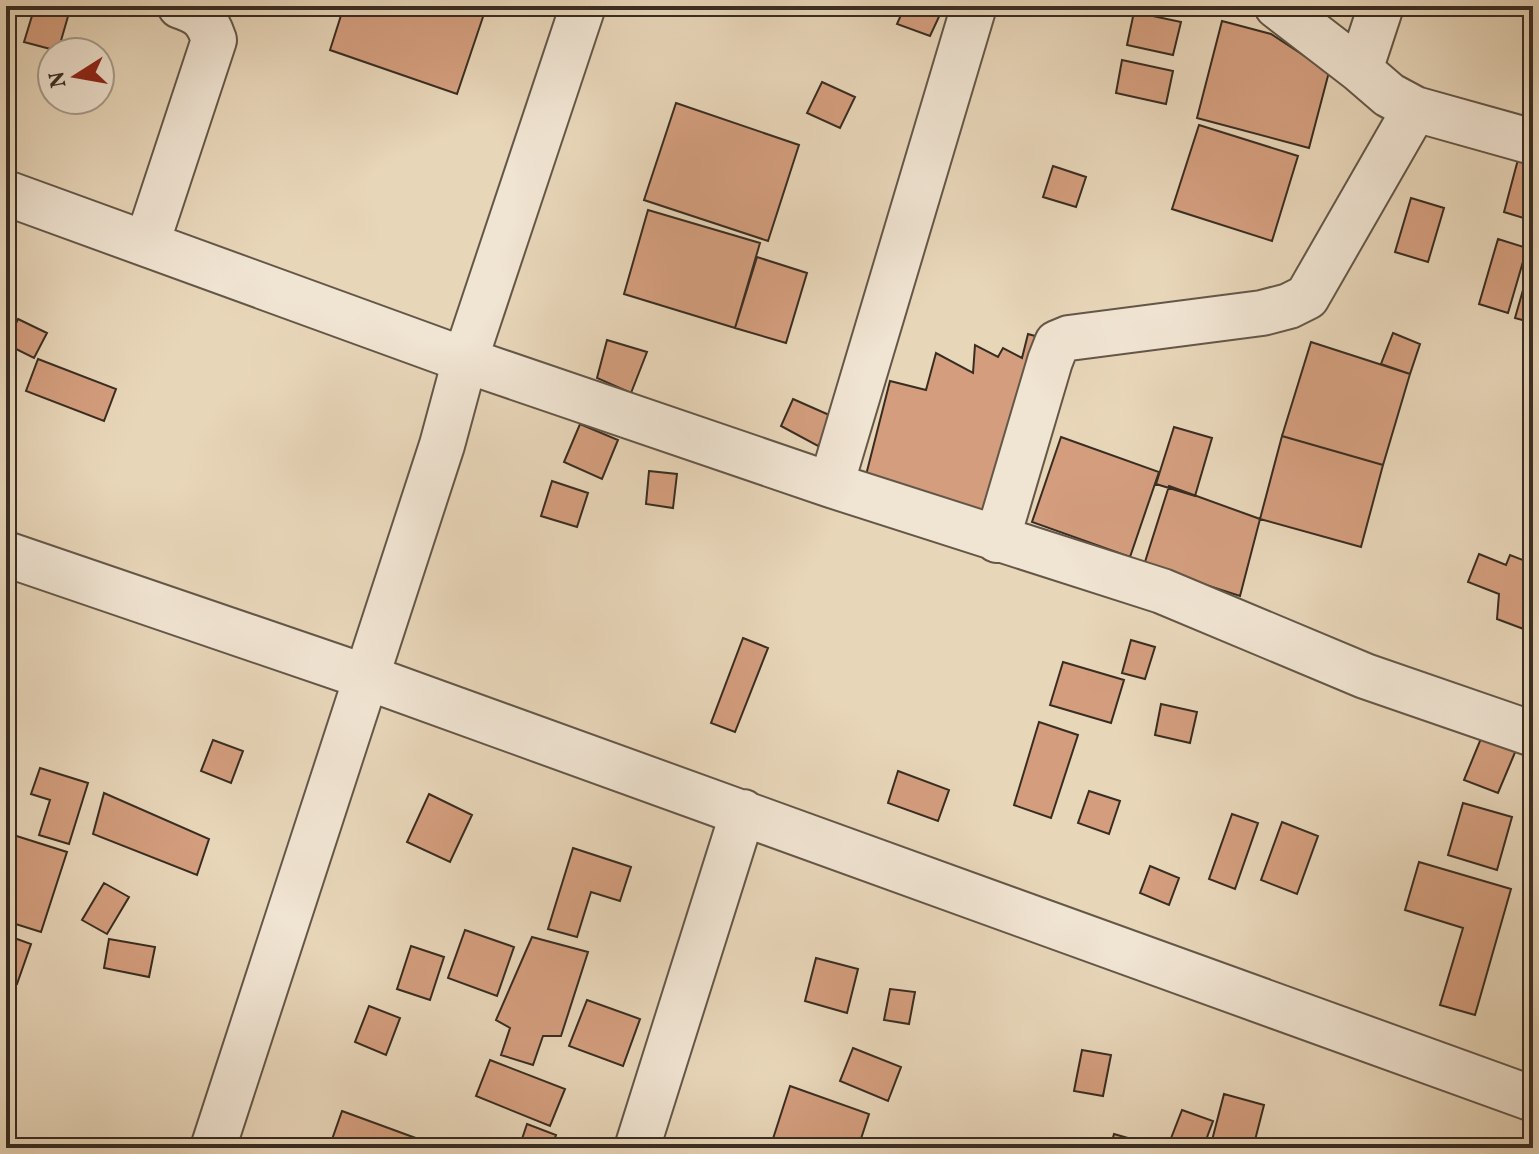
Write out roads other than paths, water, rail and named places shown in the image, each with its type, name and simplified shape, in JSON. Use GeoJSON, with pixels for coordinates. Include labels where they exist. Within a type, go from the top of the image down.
{"type":"FeatureCollection","features":[{"type":"Feature","properties":{"kind":"street"},"geometry":{"type":"LineString","coordinates":[[147,243],[214,40],[208,22],[194,11],[180,6]]}},
{"type":"Feature","properties":{"kind":"street"},"geometry":{"type":"LineString","coordinates":[[213,1148],[442,445],[465,360],[583,6]]}},
{"type":"Feature","properties":{"kind":"street"},"geometry":{"type":"LineString","coordinates":[[831,485],[974,6]]}},
{"type":"Feature","properties":{"kind":"street"},"geometry":{"type":"LineString","coordinates":[[1277,6],[1389,95],[1415,109],[1533,142]]}},
{"type":"Feature","properties":{"kind":"street"},"geometry":{"type":"LineString","coordinates":[[1360,70],[1381,6]]}},
{"type":"Feature","properties":{"kind":"street"},"geometry":{"type":"LineString","coordinates":[[997,540],[1057,343],[1069,338],[1262,313],[1289,306],[1307,297],[1415,109]]}},
{"type":"Feature","properties":{"kind":"street"},"geometry":{"type":"LineString","coordinates":[[6,193],[465,360],[831,485],[1162,591],[1365,676],[1533,734]]}},
{"type":"Feature","properties":{"kind":"street"},"geometry":{"type":"LineString","coordinates":[[6,554],[1529,1085]]}},
{"type":"Feature","properties":{"kind":"street"},"geometry":{"type":"LineString","coordinates":[[637,1148],[743,812]]}}]}
